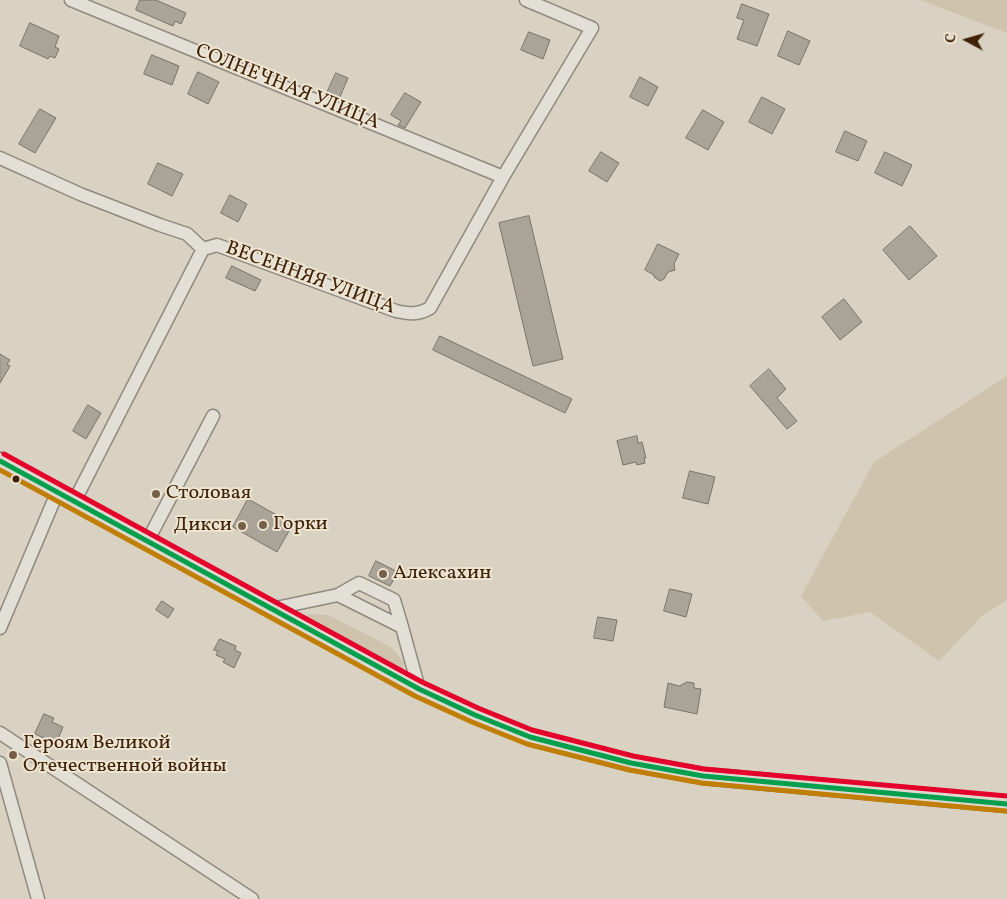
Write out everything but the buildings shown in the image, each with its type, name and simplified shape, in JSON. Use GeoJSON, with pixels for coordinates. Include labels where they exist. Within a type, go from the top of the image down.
{"type":"FeatureCollection","features":[{"type":"Feature","properties":{"kind":"main road"},"geometry":{"type":"LineString","coordinates":[[0,461],[419,689],[475,716],[530,737],[631,763],[703,776],[1007,804]]}},
{"type":"Feature","properties":{"kind":"street","name":"СОЛНЕЧНАЯ УЛИЦА"},"geometry":{"type":"LineString","coordinates":[[71,0],[504,177]]}},
{"type":"Feature","properties":{"kind":"street"},"geometry":{"type":"LineString","coordinates":[[504,177],[592,28],[526,0]]}},
{"type":"Feature","properties":{"kind":"street","name":"ВЕСЕННЯЯ УЛИЦА"},"geometry":{"type":"LineString","coordinates":[[0,158],[80,194],[187,234],[203,249],[217,245],[396,311],[409,314],[422,312],[430,308],[504,177]]}},
{"type":"Feature","properties":{"kind":"street"},"geometry":{"type":"LineString","coordinates":[[74,502],[203,249]]}},
{"type":"Feature","properties":{"kind":"street"},"geometry":{"type":"LineString","coordinates":[[147,542],[213,416]]}},
{"type":"Feature","properties":{"kind":"street"},"geometry":{"type":"LineString","coordinates":[[0,628],[57,493]]}},
{"type":"Feature","properties":{"kind":"street"},"geometry":{"type":"LineString","coordinates":[[271,609],[338,595],[359,583],[394,600],[419,689]]}},
{"type":"Feature","properties":{"kind":"street"},"geometry":{"type":"LineString","coordinates":[[338,595],[402,627]]}},
{"type":"Feature","properties":{"kind":"street"},"geometry":{"type":"LineString","coordinates":[[0,733],[252,899]]}},
{"type":"Feature","properties":{"kind":"street"},"geometry":{"type":"LineString","coordinates":[[0,763],[38,899]]}},
{"type":"Feature","properties":{"kind":"shaded area"},"geometry":{"type":"Polygon","coordinates":[[[920,0],[1007,0],[1007,33],[920,0]]]}},
{"type":"Feature","properties":{"kind":"shaded area"},"geometry":{"type":"Polygon","coordinates":[[[1007,376],[1007,600],[982,616],[939,661],[870,612],[823,621],[801,596],[874,462],[1007,376]]]}},
{"type":"Feature","properties":{"kind":"shaded area"},"geometry":{"type":"Polygon","coordinates":[[[308,614],[328,615],[391,647],[404,662],[402,671],[305,619],[308,614]]]}},
{"type":"Feature","properties":{"kind":"transit line"},"geometry":{"type":"LineString","coordinates":[[4,454],[422,682],[532,730],[633,756],[704,769],[1007,796]]}},
{"type":"Feature","properties":{"kind":"transit line"},"geometry":{"type":"LineString","coordinates":[[0,461],[419,689],[475,715],[530,737],[631,763],[703,776],[1007,804]]}},
{"type":"Feature","properties":{"kind":"transit line"},"geometry":{"type":"LineString","coordinates":[[0,470],[415,696],[527,744],[630,770],[702,783],[1006,811]]}},
{"type":"Feature","properties":{"kind":"place","name":"Столовая"},"geometry":{"type":"Point","coordinates":[156,494]}},
{"type":"Feature","properties":{"kind":"place","name":"Горки"},"geometry":{"type":"Point","coordinates":[263,525]}},
{"type":"Feature","properties":{"kind":"place","name":"Дикси"},"geometry":{"type":"Point","coordinates":[242,526]}},
{"type":"Feature","properties":{"kind":"place","name":"Алексахин"},"geometry":{"type":"Point","coordinates":[383,574]}},
{"type":"Feature","properties":{"kind":"place","name":"Героям Великой Отечественной войны"},"geometry":{"type":"Point","coordinates":[13,755]}}]}
